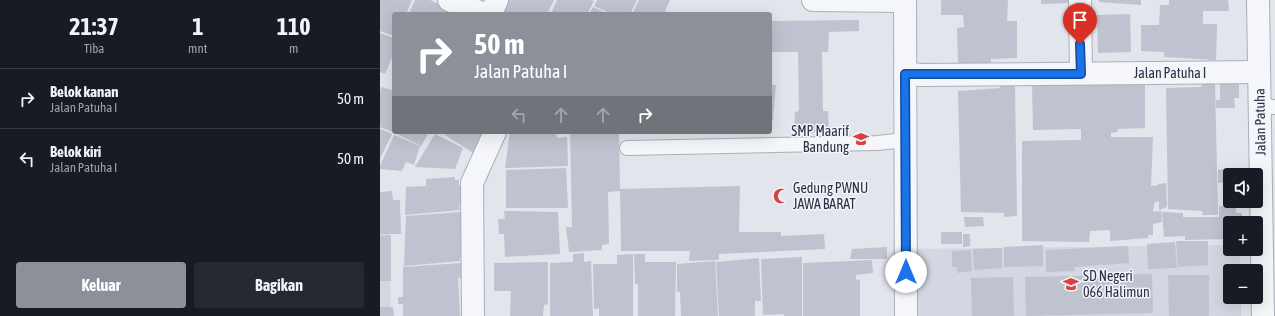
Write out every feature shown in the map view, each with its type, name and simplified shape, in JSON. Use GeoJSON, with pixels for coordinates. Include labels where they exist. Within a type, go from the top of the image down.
{"type":"FeatureCollection","features":[{"type":"Feature","properties":{"kind":"street"},"geometry":{"type":"LineString","coordinates":[[450,0],[479,12]]}},
{"type":"Feature","properties":{"kind":"street"},"geometry":{"type":"LineString","coordinates":[[492,12],[497,0]]}},
{"type":"Feature","properties":{"kind":"street"},"geometry":{"type":"LineString","coordinates":[[813,0],[904,1],[906,316]]}},
{"type":"Feature","properties":{"kind":"street"},"geometry":{"type":"LineString","coordinates":[[1080,0],[1081,74]]}},
{"type":"Feature","properties":{"kind":"street","name":"Jalan Patuha"},"geometry":{"type":"LineString","coordinates":[[1258,0],[1259,72],[1267,106],[1269,272],[1263,316]]}},
{"type":"Feature","properties":{"kind":"street","name":"Jalan Patuha I"},"geometry":{"type":"LineString","coordinates":[[905,74],[1259,72]]}},
{"type":"Feature","properties":{"kind":"street"},"geometry":{"type":"LineString","coordinates":[[473,316],[472,183],[494,134]]}},
{"type":"Feature","properties":{"kind":"lane"},"geometry":{"type":"LineString","coordinates":[[627,148],[877,143],[905,140]]}},
{"type":"Feature","properties":{"kind":"shaded area"},"geometry":{"type":"Polygon","coordinates":[[[380,202],[389,202],[391,316],[380,316],[380,202]]]}},
{"type":"Feature","properties":{"kind":"shaded area","name":"SD Negeri 066 Halimun"},"geometry":{"type":"Polygon","coordinates":[[[1223,245],[1223,256],[1240,256],[1240,264],[1223,264],[1223,304],[1241,304],[1241,316],[913,316],[912,249],[1223,245]]]}},
{"type":"Feature","properties":{"kind":"building"},"geometry":{"type":"Polygon","coordinates":[[[380,0],[412,0],[407,12],[392,12],[392,35],[380,31],[380,0]]]}},
{"type":"Feature","properties":{"kind":"building"},"geometry":{"type":"Polygon","coordinates":[[[415,0],[430,0],[448,8],[446,12],[410,12],[415,0]]]}},
{"type":"Feature","properties":{"kind":"building"},"geometry":{"type":"Polygon","coordinates":[[[504,0],[554,0],[548,12],[504,12],[499,10],[504,0]]]}},
{"type":"Feature","properties":{"kind":"building"},"geometry":{"type":"Polygon","coordinates":[[[557,0],[594,1],[588,12],[552,12],[557,0]]]}},
{"type":"Feature","properties":{"kind":"building"},"geometry":{"type":"Polygon","coordinates":[[[597,0],[637,0],[631,12],[608,12],[594,6],[597,0]]]}},
{"type":"Feature","properties":{"kind":"building"},"geometry":{"type":"Polygon","coordinates":[[[639,0],[670,0],[665,11],[667,12],[633,12],[639,0]]]}},
{"type":"Feature","properties":{"kind":"building"},"geometry":{"type":"Polygon","coordinates":[[[941,0],[1008,0],[1007,21],[1017,21],[1017,58],[991,59],[991,63],[958,63],[957,28],[964,27],[963,15],[941,15],[941,0]]]}},
{"type":"Feature","properties":{"kind":"building"},"geometry":{"type":"Polygon","coordinates":[[[1041,0],[1069,0],[1070,3],[1041,4],[1041,0]]]}},
{"type":"Feature","properties":{"kind":"building"},"geometry":{"type":"Polygon","coordinates":[[[1099,0],[1141,0],[1141,5],[1099,2],[1099,0]]]}},
{"type":"Feature","properties":{"kind":"building"},"geometry":{"type":"Polygon","coordinates":[[[1169,0],[1228,0],[1229,11],[1203,11],[1203,24],[1217,24],[1216,60],[1164,57],[1164,52],[1141,51],[1141,25],[1159,25],[1160,5],[1169,5],[1169,0]]]}},
{"type":"Feature","properties":{"kind":"building"},"geometry":{"type":"Polygon","coordinates":[[[593,7],[604,12],[590,12],[593,7]]]}},
{"type":"Feature","properties":{"kind":"building"},"geometry":{"type":"Polygon","coordinates":[[[1130,14],[1131,52],[1098,53],[1097,15],[1130,14]]]}},
{"type":"Feature","properties":{"kind":"building"},"geometry":{"type":"Polygon","coordinates":[[[859,20],[859,31],[829,32],[828,52],[822,52],[823,111],[828,111],[829,132],[794,133],[795,112],[799,111],[798,52],[772,52],[772,21],[859,20]]]}},
{"type":"Feature","properties":{"kind":"building"},"geometry":{"type":"Polygon","coordinates":[[[380,33],[392,37],[392,58],[385,74],[380,72],[380,33]]]}},
{"type":"Feature","properties":{"kind":"building"},"geometry":{"type":"Polygon","coordinates":[[[1239,81],[1239,98],[1234,98],[1235,108],[1216,108],[1216,100],[1220,100],[1220,82],[1239,81]]]}},
{"type":"Feature","properties":{"kind":"building"},"geometry":{"type":"Polygon","coordinates":[[[1145,82],[1145,128],[1118,129],[1117,132],[1111,133],[1111,137],[1153,137],[1151,186],[1166,183],[1167,207],[1159,210],[1159,201],[1154,203],[1153,212],[1161,211],[1162,222],[1153,224],[1153,235],[1148,235],[1148,238],[1110,241],[1110,230],[1090,231],[1089,242],[1022,241],[1022,141],[1081,140],[1081,129],[1033,130],[1032,83],[1145,82]]]}},
{"type":"Feature","properties":{"kind":"building"},"geometry":{"type":"Polygon","coordinates":[[[1202,83],[1215,83],[1218,215],[1203,215],[1202,211],[1168,209],[1166,88],[1201,87],[1202,83]]]}},
{"type":"Feature","properties":{"kind":"building"},"geometry":{"type":"Polygon","coordinates":[[[772,85],[776,85],[773,120],[772,85]]]}},
{"type":"Feature","properties":{"kind":"building"},"geometry":{"type":"Polygon","coordinates":[[[1000,85],[1015,85],[1017,216],[1004,217],[1004,213],[961,212],[958,91],[1000,88],[1000,85]]]}},
{"type":"Feature","properties":{"kind":"building"},"geometry":{"type":"Polygon","coordinates":[[[382,87],[392,90],[392,132],[380,127],[380,90],[382,87]]]}},
{"type":"Feature","properties":{"kind":"building"},"geometry":{"type":"Polygon","coordinates":[[[380,129],[392,134],[380,159],[380,129]]]}},
{"type":"Feature","properties":{"kind":"building"},"geometry":{"type":"Polygon","coordinates":[[[397,134],[428,134],[421,146],[397,134]]]}},
{"type":"Feature","properties":{"kind":"building"},"geometry":{"type":"Polygon","coordinates":[[[435,134],[463,148],[455,169],[415,167],[435,134]]]}},
{"type":"Feature","properties":{"kind":"building"},"geometry":{"type":"Polygon","coordinates":[[[444,134],[493,134],[481,158],[444,134]]]}},
{"type":"Feature","properties":{"kind":"building"},"geometry":{"type":"Polygon","coordinates":[[[510,134],[556,134],[557,138],[567,137],[568,166],[505,168],[510,134]]]}},
{"type":"Feature","properties":{"kind":"building"},"geometry":{"type":"Polygon","coordinates":[[[570,134],[619,134],[620,191],[608,192],[609,244],[602,245],[602,250],[569,252],[566,227],[572,227],[570,134]]]}},
{"type":"Feature","properties":{"kind":"building"},"geometry":{"type":"Polygon","coordinates":[[[394,135],[420,146],[414,165],[406,162],[402,171],[380,169],[394,135]]]}},
{"type":"Feature","properties":{"kind":"building"},"geometry":{"type":"Polygon","coordinates":[[[566,168],[568,208],[506,208],[506,170],[566,168]]]}},
{"type":"Feature","properties":{"kind":"building"},"geometry":{"type":"Polygon","coordinates":[[[1223,169],[1223,183],[1218,183],[1218,170],[1223,169]]]}},
{"type":"Feature","properties":{"kind":"building"},"geometry":{"type":"Polygon","coordinates":[[[455,177],[455,180],[459,180],[459,186],[461,186],[462,205],[459,205],[460,210],[405,215],[406,187],[426,186],[426,179],[455,177]]]}},
{"type":"Feature","properties":{"kind":"building"},"geometry":{"type":"Polygon","coordinates":[[[740,186],[739,232],[781,232],[781,236],[824,234],[825,249],[719,254],[719,260],[689,261],[690,251],[621,251],[620,189],[740,186]]]}},
{"type":"Feature","properties":{"kind":"building"},"geometry":{"type":"Polygon","coordinates":[[[392,191],[393,200],[400,200],[401,234],[380,234],[380,192],[392,191]]]}},
{"type":"Feature","properties":{"kind":"building"},"geometry":{"type":"Polygon","coordinates":[[[1219,206],[1223,206],[1223,208],[1236,208],[1236,213],[1242,213],[1242,216],[1223,216],[1223,239],[1185,240],[1185,236],[1164,237],[1162,212],[1183,213],[1183,217],[1219,217],[1219,206]]]}},
{"type":"Feature","properties":{"kind":"building"},"geometry":{"type":"Polygon","coordinates":[[[504,211],[558,212],[560,254],[505,257],[504,234],[499,234],[498,219],[505,219],[504,211]]]}},
{"type":"Feature","properties":{"kind":"building"},"geometry":{"type":"Polygon","coordinates":[[[461,212],[471,254],[460,257],[460,261],[404,266],[406,216],[461,212]]]}},
{"type":"Feature","properties":{"kind":"building"},"geometry":{"type":"Polygon","coordinates":[[[964,217],[983,217],[984,226],[965,227],[964,217]]]}},
{"type":"Feature","properties":{"kind":"building"},"geometry":{"type":"Polygon","coordinates":[[[941,232],[962,232],[962,244],[941,244],[941,232]]]}},
{"type":"Feature","properties":{"kind":"building"},"geometry":{"type":"Polygon","coordinates":[[[963,234],[970,234],[970,246],[963,247],[963,234]]]}},
{"type":"Feature","properties":{"kind":"building"},"geometry":{"type":"Polygon","coordinates":[[[391,235],[391,281],[380,281],[380,236],[391,235]]]}},
{"type":"Feature","properties":{"kind":"building"},"geometry":{"type":"Polygon","coordinates":[[[1176,241],[1208,241],[1208,265],[1178,267],[1176,241]]]}},
{"type":"Feature","properties":{"kind":"building"},"geometry":{"type":"Polygon","coordinates":[[[1175,242],[1177,268],[1148,269],[1147,244],[1175,242]]]}},
{"type":"Feature","properties":{"kind":"building"},"geometry":{"type":"Polygon","coordinates":[[[1043,245],[1043,266],[1004,267],[1004,247],[1043,245]]]}},
{"type":"Feature","properties":{"kind":"building"},"geometry":{"type":"Polygon","coordinates":[[[1128,246],[1129,263],[1074,267],[1075,271],[1046,272],[1046,250],[1128,246]]]}},
{"type":"Feature","properties":{"kind":"building"},"geometry":{"type":"Polygon","coordinates":[[[887,247],[887,259],[850,259],[852,249],[887,247]]]}},
{"type":"Feature","properties":{"kind":"building"},"geometry":{"type":"Polygon","coordinates":[[[1002,248],[1002,268],[974,270],[973,249],[1002,248]]]}},
{"type":"Feature","properties":{"kind":"building"},"geometry":{"type":"Polygon","coordinates":[[[971,250],[972,271],[958,273],[956,267],[952,267],[952,251],[971,250]]]}},
{"type":"Feature","properties":{"kind":"building"},"geometry":{"type":"Polygon","coordinates":[[[584,253],[584,262],[591,261],[593,316],[550,316],[550,263],[573,262],[573,254],[584,253]]]}},
{"type":"Feature","properties":{"kind":"building"},"geometry":{"type":"Polygon","coordinates":[[[633,254],[633,316],[599,316],[599,308],[594,309],[593,264],[617,264],[617,255],[633,254]]]}},
{"type":"Feature","properties":{"kind":"building"},"geometry":{"type":"Polygon","coordinates":[[[634,254],[645,254],[645,262],[676,262],[675,316],[638,316],[638,284],[635,284],[634,254]]]}},
{"type":"Feature","properties":{"kind":"building"},"geometry":{"type":"Polygon","coordinates":[[[802,257],[802,316],[784,316],[784,314],[763,315],[761,259],[802,257]]]}},
{"type":"Feature","properties":{"kind":"building"},"geometry":{"type":"Polygon","coordinates":[[[759,258],[761,301],[755,301],[755,316],[719,316],[716,262],[759,258]]]}},
{"type":"Feature","properties":{"kind":"building"},"geometry":{"type":"Polygon","coordinates":[[[872,260],[873,273],[856,275],[856,280],[860,279],[860,316],[803,316],[803,263],[872,260]]]}},
{"type":"Feature","properties":{"kind":"building"},"geometry":{"type":"Polygon","coordinates":[[[715,261],[718,316],[681,316],[680,292],[677,292],[677,264],[715,261]]]}},
{"type":"Feature","properties":{"kind":"building"},"geometry":{"type":"Polygon","coordinates":[[[548,262],[548,304],[544,305],[543,316],[510,316],[511,291],[494,291],[494,263],[548,262]]]}},
{"type":"Feature","properties":{"kind":"building"},"geometry":{"type":"Polygon","coordinates":[[[461,263],[461,278],[458,278],[460,316],[403,316],[403,304],[398,304],[398,297],[403,297],[403,267],[461,263]]]}},
{"type":"Feature","properties":{"kind":"building"},"geometry":{"type":"Polygon","coordinates":[[[1152,274],[1153,313],[1026,316],[1025,277],[1152,274]]]}},
{"type":"Feature","properties":{"kind":"building"},"geometry":{"type":"Polygon","coordinates":[[[1168,275],[1209,275],[1209,316],[1169,316],[1168,275]]]}},
{"type":"Feature","properties":{"kind":"building"},"geometry":{"type":"Polygon","coordinates":[[[1013,277],[1014,316],[972,316],[971,278],[1013,277]]]}},
{"type":"Feature","properties":{"kind":"building"},"geometry":{"type":"Polygon","coordinates":[[[380,307],[393,307],[394,316],[380,316],[380,307]]]}},
{"type":"Feature","properties":{"kind":"place","name":"SMP Maarif Bandung"},"geometry":{"type":"Point","coordinates":[861,139]}},
{"type":"Feature","properties":{"kind":"place","name":"Gedung PWNU JAWA BARAT"},"geometry":{"type":"Point","coordinates":[781,196]}},
{"type":"Feature","properties":{"kind":"place","name":"SD Negeri 066 Halimun"},"geometry":{"type":"Point","coordinates":[1071,284]}},
{"type":"Feature","properties":{"kind":"route"},"geometry":{"type":"LineString","coordinates":[[906,272],[905,74],[1081,74],[1080,44]]}}]}
